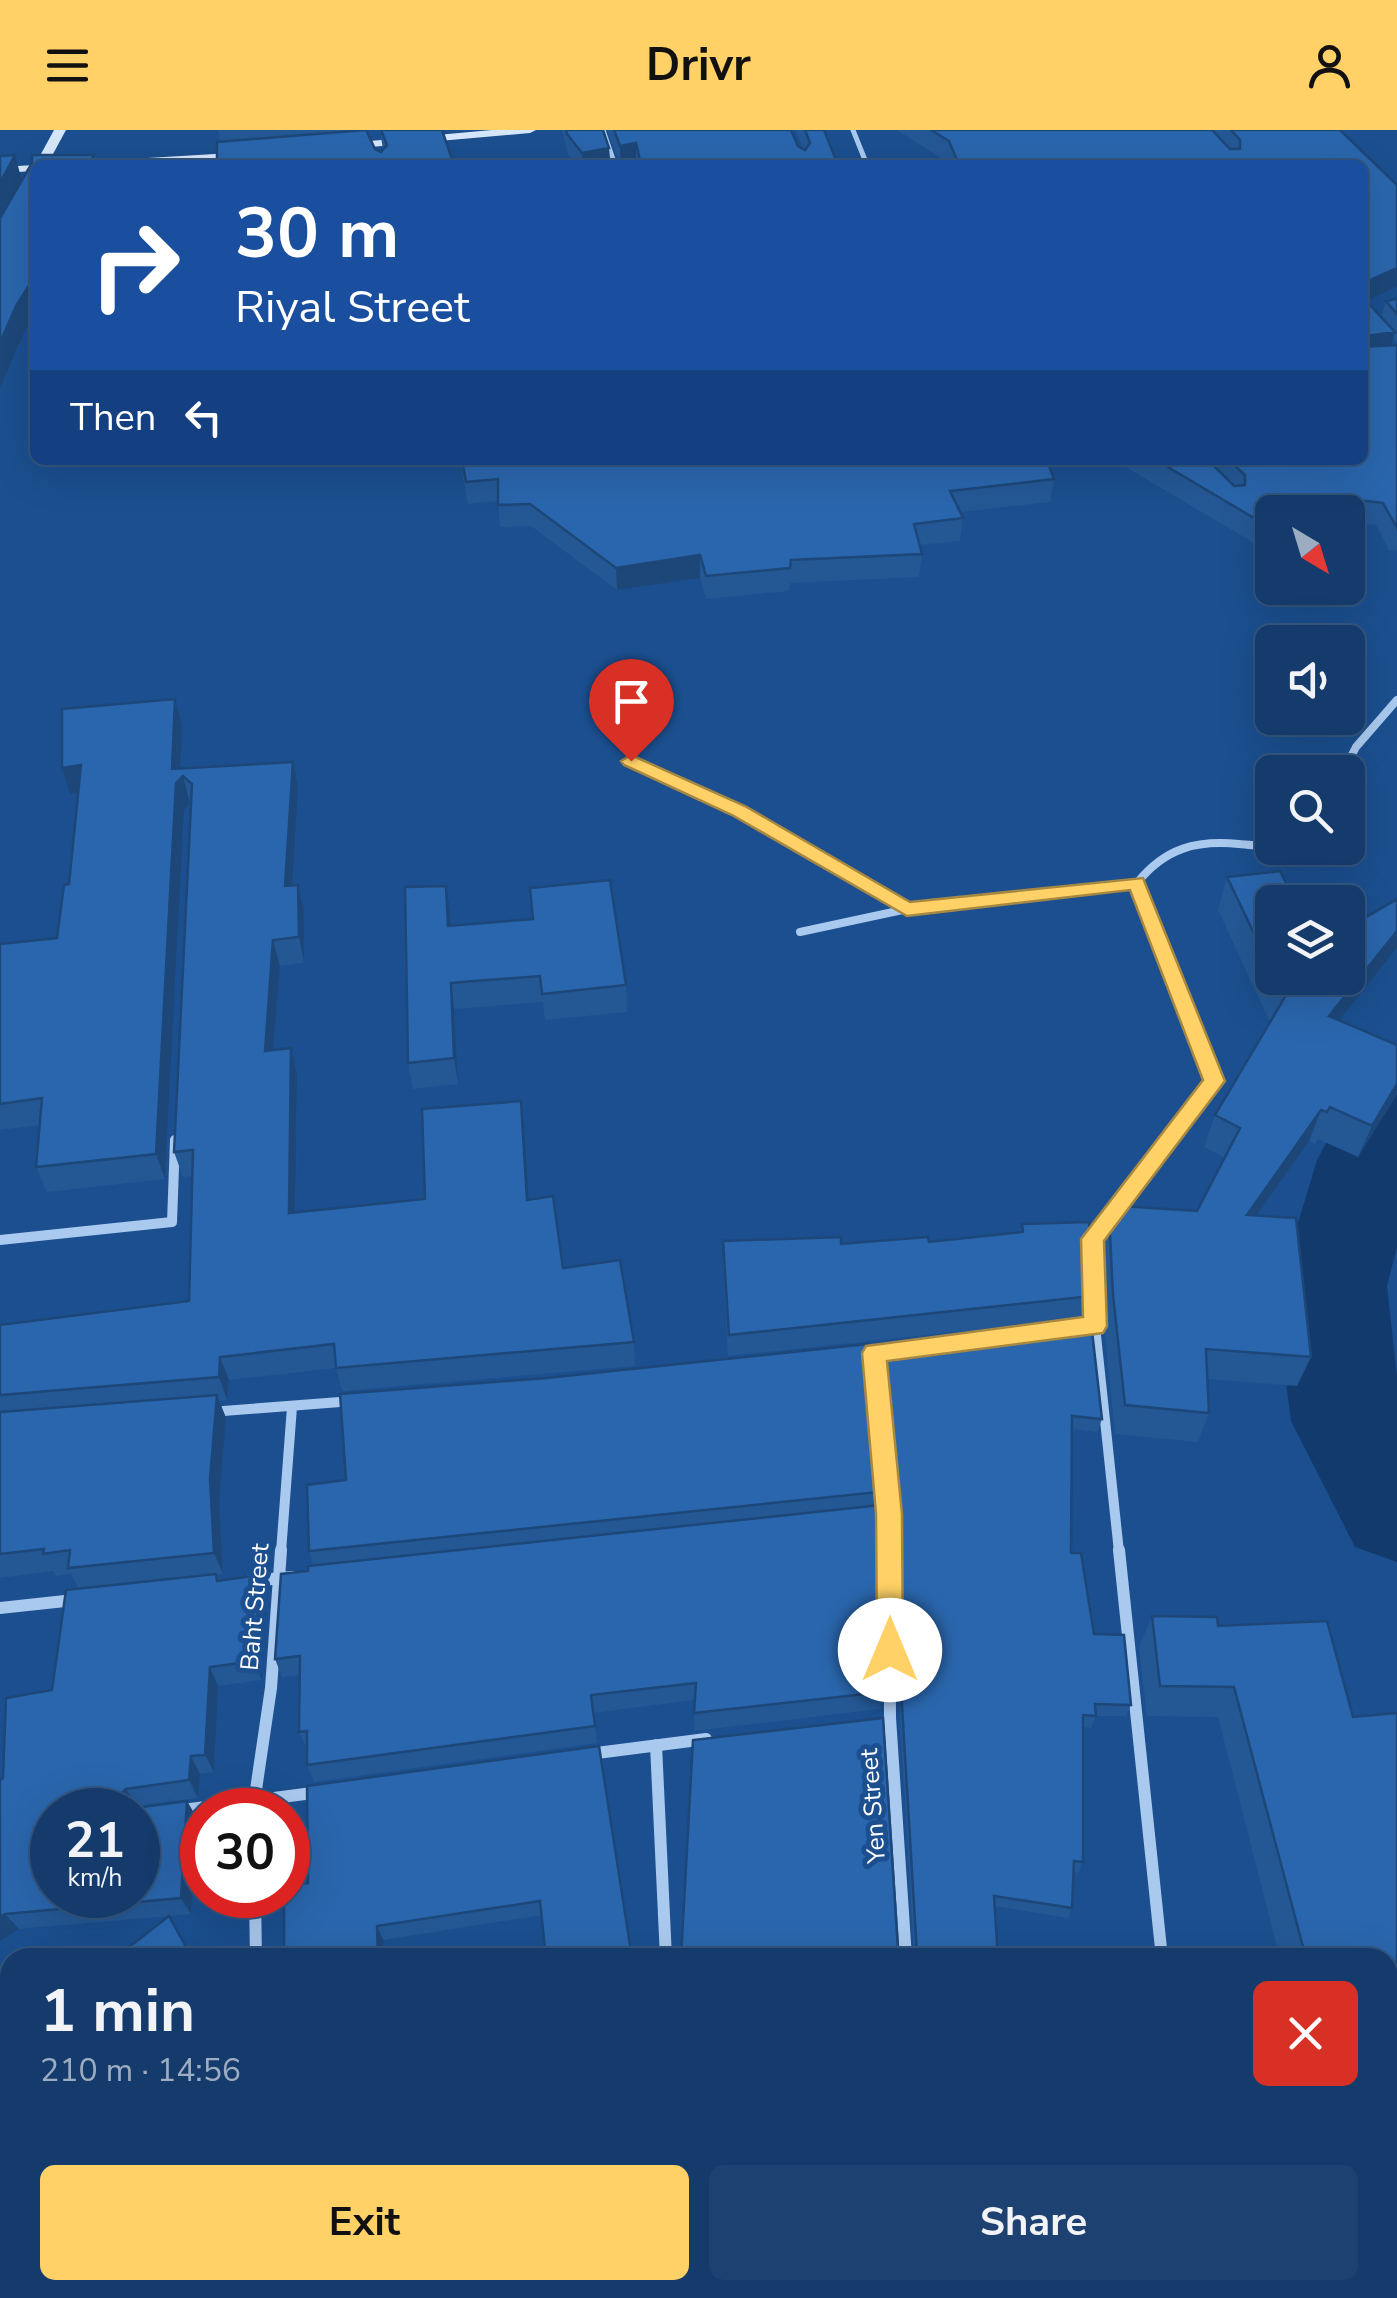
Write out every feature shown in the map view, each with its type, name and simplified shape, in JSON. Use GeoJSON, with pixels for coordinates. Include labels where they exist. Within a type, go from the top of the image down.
{"type":"FeatureCollection","features":[{"type":"Feature","properties":{"kind":"street"},"geometry":{"type":"LineString","coordinates":[[42,160],[60,130]]}},
{"type":"Feature","properties":{"kind":"street"},"geometry":{"type":"LineString","coordinates":[[332,148],[375,150],[530,130]]}},
{"type":"Feature","properties":{"kind":"street"},"geometry":{"type":"LineString","coordinates":[[154,160],[255,153]]}},
{"type":"Feature","properties":{"kind":"street"},"geometry":{"type":"LineString","coordinates":[[0,170],[30,168]]}},
{"type":"Feature","properties":{"kind":"street"},"geometry":{"type":"LineString","coordinates":[[1352,755],[1397,700]]}},
{"type":"Feature","properties":{"kind":"street"},"geometry":{"type":"LineString","coordinates":[[800,932],[907,909],[1136,883],[1152,860],[1203,840],[1255,845]]}},
{"type":"Feature","properties":{"kind":"street"},"geometry":{"type":"LineString","coordinates":[[1136,883],[1214,1081],[1092,1239],[1095,1326],[1161,1948]]}},
{"type":"Feature","properties":{"kind":"street"},"geometry":{"type":"LineString","coordinates":[[0,1240],[172,1222],[176,1124]]}},
{"type":"Feature","properties":{"kind":"street"},"geometry":{"type":"LineString","coordinates":[[1077,1328],[1095,1326]]}},
{"type":"Feature","properties":{"kind":"street"},"geometry":{"type":"LineString","coordinates":[[836,1356],[911,1348]]}},
{"type":"Feature","properties":{"kind":"street","name":"Yen Street"},"geometry":{"type":"LineString","coordinates":[[874,1353],[889,1514],[890,1718],[905,1948]]}},
{"type":"Feature","properties":{"kind":"street"},"geometry":{"type":"LineString","coordinates":[[195,1414],[370,1399]]}},
{"type":"Feature","properties":{"kind":"street","name":"Baht Street"},"geometry":{"type":"LineString","coordinates":[[256,1788],[271,1688],[292,1407]]}},
{"type":"Feature","properties":{"kind":"street"},"geometry":{"type":"LineString","coordinates":[[870,1516],[889,1514]]}},
{"type":"Feature","properties":{"kind":"street"},"geometry":{"type":"LineString","coordinates":[[243,1582],[300,1576]]}},
{"type":"Feature","properties":{"kind":"street"},"geometry":{"type":"LineString","coordinates":[[0,1608],[94,1598]]}},
{"type":"Feature","properties":{"kind":"street"},"geometry":{"type":"LineString","coordinates":[[871,1720],[890,1718]]}},
{"type":"Feature","properties":{"kind":"street"},"geometry":{"type":"LineString","coordinates":[[580,1756],[715,1738]]}},
{"type":"Feature","properties":{"kind":"street"},"geometry":{"type":"LineString","coordinates":[[656,1745],[666,1948]]}},
{"type":"Feature","properties":{"kind":"street"},"geometry":{"type":"LineString","coordinates":[[310,1794],[330,1790]]}},
{"type":"Feature","properties":{"kind":"street"},"geometry":{"type":"LineString","coordinates":[[176,1811],[180,1811]]}},
{"type":"Feature","properties":{"kind":"street"},"geometry":{"type":"LineString","coordinates":[[255,1918],[256,1948]]}},
{"type":"Feature","properties":{"kind":"lane"},"geometry":{"type":"LineString","coordinates":[[603,130],[612,160]]}},
{"type":"Feature","properties":{"kind":"lane"},"geometry":{"type":"LineString","coordinates":[[853,130],[865,160]]}},
{"type":"Feature","properties":{"kind":"lane"},"geometry":{"type":"LineString","coordinates":[[631,761],[738,811],[907,909]]}},
{"type":"Feature","properties":{"kind":"building"},"geometry":{"type":"Polygon","coordinates":[[[366,130],[375,149],[381,152],[387,145],[381,130],[442,130],[452,160],[217,160],[217,142],[366,130]]]}},
{"type":"Feature","properties":{"kind":"building"},"geometry":{"type":"Polygon","coordinates":[[[566,130],[603,130],[609,148],[582,153],[566,130]]]}},
{"type":"Feature","properties":{"kind":"building"},"geometry":{"type":"Polygon","coordinates":[[[614,130],[791,130],[798,146],[805,150],[810,143],[805,130],[824,130],[836,160],[640,160],[636,143],[620,146],[614,130]]]}},
{"type":"Feature","properties":{"kind":"building"},"geometry":{"type":"Polygon","coordinates":[[[931,130],[1212,130],[1230,149],[1240,149],[1240,140],[1231,130],[1340,130],[1397,185],[1397,268],[1368,281],[1368,160],[957,160],[949,141],[931,130]]]}},
{"type":"Feature","properties":{"kind":"building"},"geometry":{"type":"Polygon","coordinates":[[[15,155],[0,183],[0,156],[15,155]]]}},
{"type":"Feature","properties":{"kind":"building"},"geometry":{"type":"Polygon","coordinates":[[[32,155],[94,155],[92,160],[32,160],[32,155]]]}},
{"type":"Feature","properties":{"kind":"building"},"geometry":{"type":"Polygon","coordinates":[[[30,166],[30,284],[0,343],[0,218],[30,166]]]}},
{"type":"Feature","properties":{"kind":"building"},"geometry":{"type":"Polygon","coordinates":[[[1397,299],[1397,314],[1386,301],[1397,299]]]}},
{"type":"Feature","properties":{"kind":"building"},"geometry":{"type":"Polygon","coordinates":[[[1368,304],[1369,304],[1395,332],[1368,336],[1368,304]]]}},
{"type":"Feature","properties":{"kind":"building"},"geometry":{"type":"Polygon","coordinates":[[[1397,345],[1397,528],[1383,503],[1365,501],[1365,495],[1255,495],[1255,519],[1164,465],[1213,465],[1234,486],[1245,485],[1245,475],[1234,465],[1368,465],[1368,347],[1397,345]]]}},
{"type":"Feature","properties":{"kind":"building"},"geometry":{"type":"Polygon","coordinates":[[[463,465],[1049,465],[1054,479],[950,491],[963,518],[914,524],[922,554],[791,560],[790,568],[706,576],[700,555],[616,568],[530,504],[498,505],[498,479],[466,482],[463,465]]]}},
{"type":"Feature","properties":{"kind":"building"},"geometry":{"type":"Polygon","coordinates":[[[175,699],[172,769],[293,762],[285,886],[298,885],[299,937],[273,940],[265,1051],[291,1048],[289,1213],[425,1199],[422,1109],[521,1101],[527,1200],[553,1196],[563,1268],[620,1260],[634,1342],[336,1368],[334,1344],[220,1357],[219,1377],[0,1395],[0,1325],[189,1301],[193,1150],[174,1152],[192,784],[183,776],[176,783],[156,1154],[36,1167],[42,1098],[0,1104],[0,944],[57,938],[64,885],[69,884],[81,765],[62,768],[62,709],[175,699]]]}},
{"type":"Feature","properties":{"kind":"building"},"geometry":{"type":"Polygon","coordinates":[[[1280,871],[1287,885],[1255,885],[1255,935],[1227,877],[1280,871]]]}},
{"type":"Feature","properties":{"kind":"building"},"geometry":{"type":"Polygon","coordinates":[[[610,880],[626,985],[542,994],[540,976],[451,983],[454,1058],[408,1063],[405,887],[446,886],[448,926],[533,919],[530,888],[610,880]]]}},
{"type":"Feature","properties":{"kind":"building"},"geometry":{"type":"Polygon","coordinates":[[[1397,899],[1397,931],[1365,971],[1365,918],[1397,899]]]}},
{"type":"Feature","properties":{"kind":"building"},"geometry":{"type":"Polygon","coordinates":[[[1346,995],[1329,1016],[1397,1045],[1397,1084],[1372,1126],[1330,1107],[1327,1112],[1321,1110],[1247,1215],[1296,1218],[1311,1357],[1206,1349],[1209,1413],[1125,1405],[1109,1213],[1120,1213],[1120,1206],[1197,1211],[1240,1128],[1215,1115],[1285,997],[1346,995]]]}},
{"type":"Feature","properties":{"kind":"building"},"geometry":{"type":"Polygon","coordinates":[[[1089,1222],[1092,1296],[729,1335],[723,1241],[841,1237],[841,1244],[928,1237],[929,1242],[1023,1232],[1022,1224],[1089,1222]]]}},
{"type":"Feature","properties":{"kind":"building"},"geometry":{"type":"Polygon","coordinates":[[[1091,1322],[1102,1419],[1072,1416],[1071,1553],[1081,1553],[1094,1634],[1124,1635],[1131,1705],[1095,1704],[1096,1716],[1083,1715],[1083,1862],[1074,1861],[1072,1908],[994,1896],[997,1948],[917,1948],[902,1706],[900,1501],[885,1344],[1091,1322]]]}},
{"type":"Feature","properties":{"kind":"building"},"geometry":{"type":"Polygon","coordinates":[[[868,1344],[879,1492],[309,1551],[307,1485],[346,1480],[340,1394],[547,1378],[868,1344]]]}},
{"type":"Feature","properties":{"kind":"building"},"geometry":{"type":"Polygon","coordinates":[[[217,1395],[210,1479],[214,1553],[68,1568],[70,1550],[0,1554],[0,1412],[217,1395]]]}},
{"type":"Feature","properties":{"kind":"building"},"geometry":{"type":"Polygon","coordinates":[[[881,1505],[883,1692],[694,1713],[696,1683],[591,1695],[595,1726],[307,1765],[307,1731],[299,1732],[300,1656],[275,1659],[281,1574],[308,1571],[308,1566],[881,1505]]]}},
{"type":"Feature","properties":{"kind":"building"},"geometry":{"type":"Polygon","coordinates":[[[216,1574],[217,1581],[260,1575],[254,1661],[210,1667],[205,1755],[191,1756],[189,1780],[133,1788],[30,1788],[30,1912],[0,1917],[0,1780],[6,1698],[52,1690],[66,1590],[216,1574]]]}},
{"type":"Feature","properties":{"kind":"building"},"geometry":{"type":"Polygon","coordinates":[[[1152,1616],[1217,1617],[1218,1626],[1327,1621],[1353,1717],[1397,1713],[1397,1948],[1303,1948],[1234,1687],[1160,1686],[1152,1616]]]}},
{"type":"Feature","properties":{"kind":"building"},"geometry":{"type":"Polygon","coordinates":[[[883,1718],[898,1948],[682,1948],[693,1740],[883,1718]]]}},
{"type":"Feature","properties":{"kind":"building"},"geometry":{"type":"Polygon","coordinates":[[[599,1746],[630,1948],[545,1948],[540,1901],[377,1926],[378,1948],[284,1948],[284,1918],[310,1918],[307,1788],[599,1746]]]}},
{"type":"Feature","properties":{"kind":"building"},"geometry":{"type":"Polygon","coordinates":[[[180,1802],[180,1898],[160,1900],[160,1805],[180,1802]]]}},
{"type":"Feature","properties":{"kind":"building"},"geometry":{"type":"Polygon","coordinates":[[[169,1916],[187,1948],[128,1948],[169,1916]]]}},
{"type":"Feature","properties":{"kind":"waterway"},"geometry":{"type":"LineString","coordinates":[[1397,1134],[1368,1160],[1333,1286],[1337,1351],[1348,1421],[1397,1510]]}},
{"type":"Feature","properties":{"kind":"route"},"geometry":{"type":"LineString","coordinates":[[631,761],[738,811],[907,909],[1136,883],[1214,1081],[1092,1239],[1095,1326],[874,1353],[889,1514],[890,1650]]}}]}
